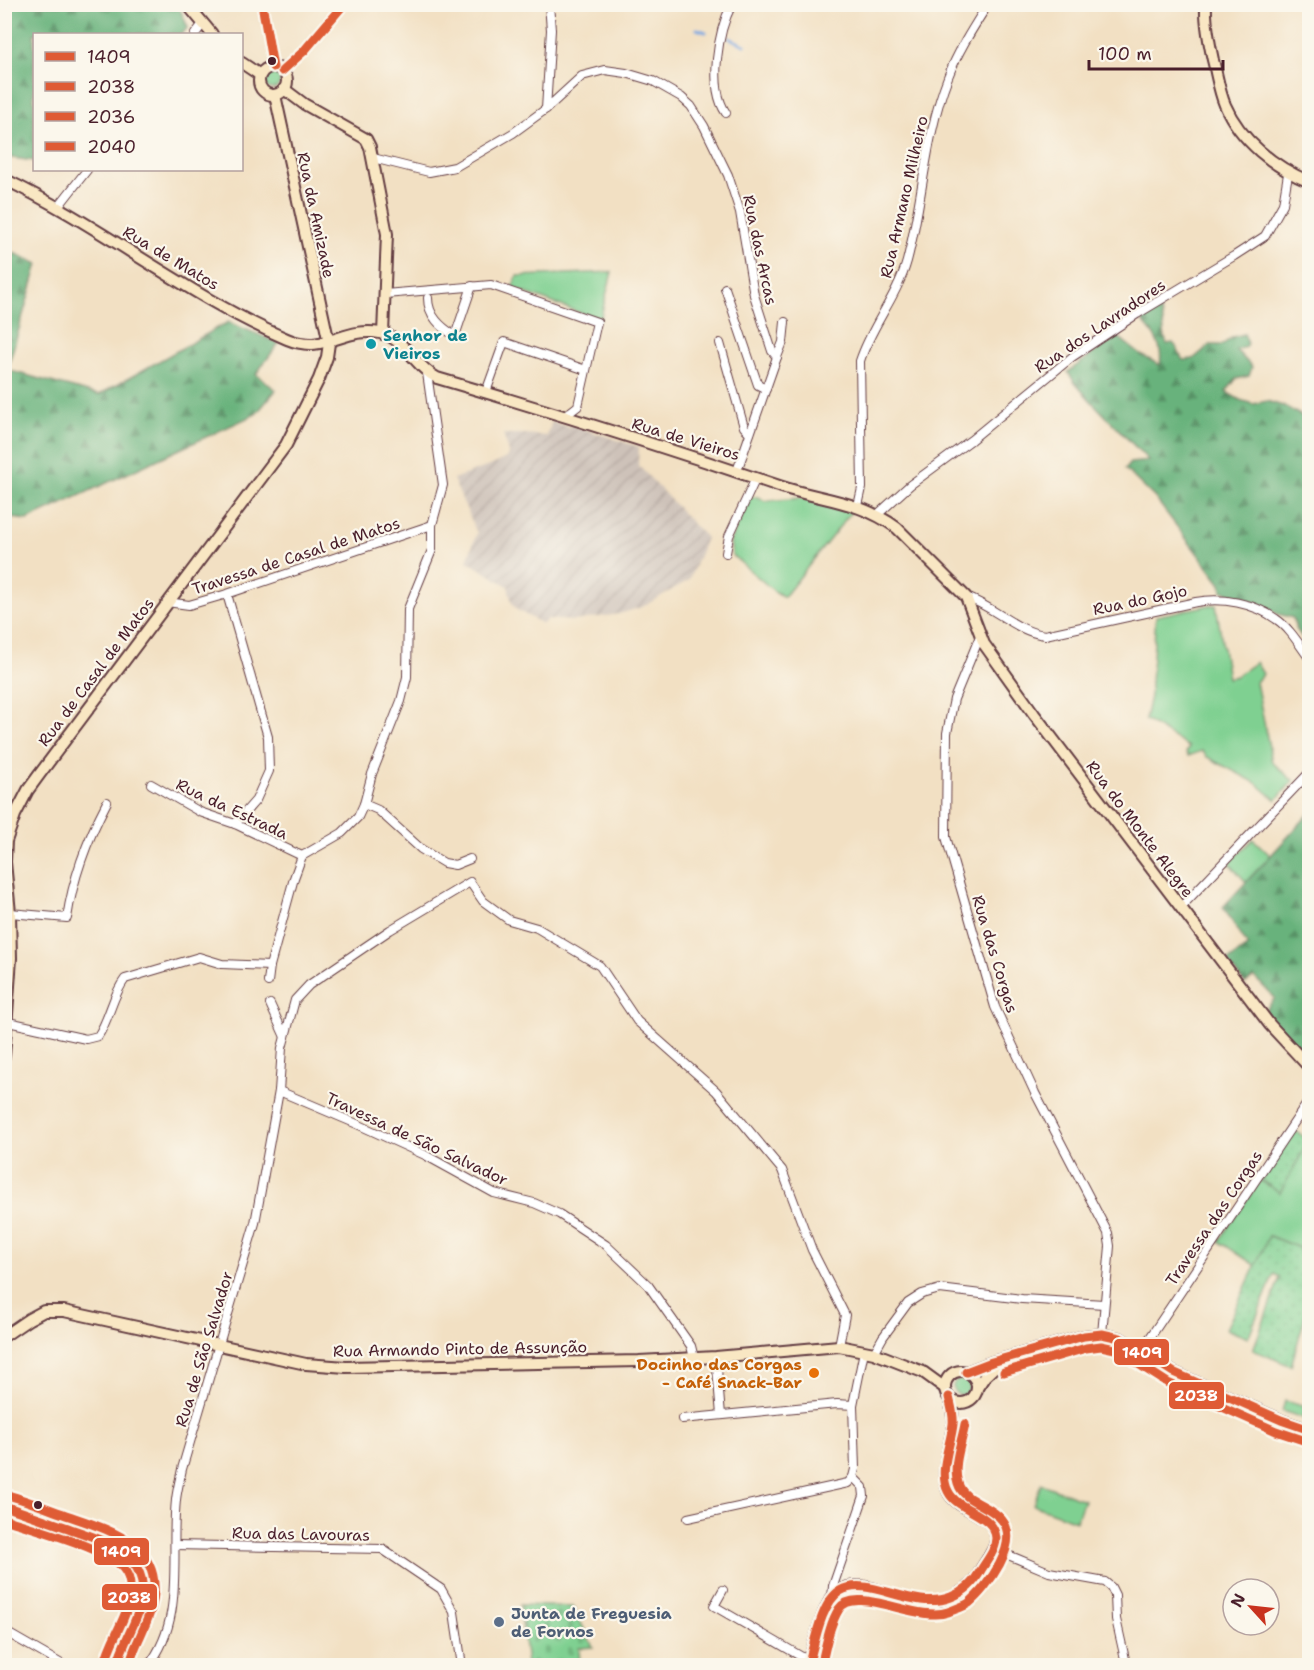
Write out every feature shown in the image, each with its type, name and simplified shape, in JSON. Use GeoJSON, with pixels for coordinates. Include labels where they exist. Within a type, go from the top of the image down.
{"type":"FeatureCollection","features":[{"type":"Feature","properties":{"kind":"street"},"geometry":{"type":"LineString","coordinates":[[187,4],[211,33]]}},
{"type":"Feature","properties":{"kind":"street"},"geometry":{"type":"LineString","coordinates":[[262,4],[277,69],[286,82],[279,92]]}},
{"type":"Feature","properties":{"kind":"street"},"geometry":{"type":"LineString","coordinates":[[329,343],[356,332],[383,334],[387,234],[373,158],[366,139],[279,92],[267,94],[261,88],[260,75],[265,69],[277,69],[304,51],[344,4]]}},
{"type":"Feature","properties":{"kind":"street"},"geometry":{"type":"LineString","coordinates":[[546,109],[551,30],[549,4]]}},
{"type":"Feature","properties":{"kind":"street"},"geometry":{"type":"LineString","coordinates":[[726,113],[719,103],[717,65],[727,14],[732,4]]}},
{"type":"Feature","properties":{"kind":"street","name":"Rua Armano Milheiro"},"geometry":{"type":"LineString","coordinates":[[858,506],[862,488],[860,361],[864,348],[898,286],[907,261],[936,118],[947,78],[988,4]]}},
{"type":"Feature","properties":{"kind":"street"},"geometry":{"type":"LineString","coordinates":[[1206,4],[1207,33],[1225,104],[1233,120],[1265,156],[1288,174],[1310,182]]}},
{"type":"Feature","properties":{"kind":"street"},"geometry":{"type":"LineString","coordinates":[[196,33],[202,25]]}},
{"type":"Feature","properties":{"kind":"street"},"geometry":{"type":"LineString","coordinates":[[243,64],[260,75]]}},
{"type":"Feature","properties":{"kind":"street","name":"Rua das Arcas"},"geometry":{"type":"LineString","coordinates":[[373,158],[429,172],[455,167],[513,133],[546,109],[582,76],[605,70],[653,81],[681,97],[691,106],[704,126],[728,176],[740,212],[754,295],[772,351],[777,357]]}},
{"type":"Feature","properties":{"kind":"street","name":"Rua da Amizade"},"geometry":{"type":"LineString","coordinates":[[279,92],[329,343]]}},
{"type":"Feature","properties":{"kind":"street"},"geometry":{"type":"LineString","coordinates":[[58,207],[86,171]]}},
{"type":"Feature","properties":{"kind":"street","name":"Rua dos Lavradores"},"geometry":{"type":"LineString","coordinates":[[877,515],[910,485],[971,440],[1072,357],[1137,314],[1265,236],[1283,204],[1288,174]]}},
{"type":"Feature","properties":{"kind":"street","name":"Rua de Matos"},"geometry":{"type":"LineString","coordinates":[[4,179],[58,207],[221,306],[297,342],[307,345],[329,343]]}},
{"type":"Feature","properties":{"kind":"street"},"geometry":{"type":"LineString","coordinates":[[385,294],[491,285],[597,322],[578,406],[566,416]]}},
{"type":"Feature","properties":{"kind":"street"},"geometry":{"type":"LineString","coordinates":[[428,298],[434,318],[442,328],[455,336],[472,286]]}},
{"type":"Feature","properties":{"kind":"street"},"geometry":{"type":"LineString","coordinates":[[725,288],[758,385],[766,388]]}},
{"type":"Feature","properties":{"kind":"street"},"geometry":{"type":"LineString","coordinates":[[737,471],[783,342],[785,322]]}},
{"type":"Feature","properties":{"kind":"street","name":"Rua de Vieiros"},"geometry":{"type":"LineString","coordinates":[[383,334],[393,338],[427,373],[784,488],[858,506],[897,528],[966,597]]}},
{"type":"Feature","properties":{"kind":"street"},"geometry":{"type":"LineString","coordinates":[[486,392],[504,342],[586,370]]}},
{"type":"Feature","properties":{"kind":"street","name":"Rua de Casal de Matos"},"geometry":{"type":"LineString","coordinates":[[4,1056],[8,1022],[10,913],[5,862],[6,841],[15,815],[28,790],[286,445],[319,379],[327,357],[329,343]]}},
{"type":"Feature","properties":{"kind":"street"},"geometry":{"type":"LineString","coordinates":[[720,343],[744,427],[750,433]]}},
{"type":"Feature","properties":{"kind":"street"},"geometry":{"type":"LineString","coordinates":[[268,982],[270,966],[302,856],[342,833],[358,817],[401,700],[407,677],[408,609],[432,550],[432,525],[443,485],[427,373]]}},
{"type":"Feature","properties":{"kind":"street"},"geometry":{"type":"LineString","coordinates":[[726,553],[729,536],[756,478]]}},
{"type":"Feature","properties":{"kind":"street","name":"Travessa de Casal de Matos"},"geometry":{"type":"LineString","coordinates":[[167,602],[189,605],[227,594],[432,525]]}},
{"type":"Feature","properties":{"kind":"street"},"geometry":{"type":"LineString","coordinates":[[227,594],[268,738],[268,771],[256,800],[235,824]]}},
{"type":"Feature","properties":{"kind":"street","name":"Rua do Monte Alegre"},"geometry":{"type":"LineString","coordinates":[[966,597],[980,636],[1034,714],[1270,1025],[1310,1068]]}},
{"type":"Feature","properties":{"kind":"street","name":"Rua do Gojo"},"geometry":{"type":"LineString","coordinates":[[966,597],[982,603],[1029,631],[1045,635],[1196,602],[1213,599],[1226,600],[1243,604],[1277,619],[1310,659]]}},
{"type":"Feature","properties":{"kind":"street","name":"Rua das Corgas"},"geometry":{"type":"LineString","coordinates":[[980,636],[954,699],[947,733],[946,837],[995,1007],[1035,1093],[1108,1233],[1110,1246],[1102,1334]]}},
{"type":"Feature","properties":{"kind":"street"},"geometry":{"type":"LineString","coordinates":[[1181,907],[1310,772]]}},
{"type":"Feature","properties":{"kind":"street","name":"Rua da Estrada"},"geometry":{"type":"LineString","coordinates":[[151,784],[200,812],[235,824],[302,856]]}},
{"type":"Feature","properties":{"kind":"street"},"geometry":{"type":"LineString","coordinates":[[10,913],[67,918],[71,894],[92,830],[107,802]]}},
{"type":"Feature","properties":{"kind":"street"},"geometry":{"type":"LineString","coordinates":[[364,804],[378,810],[421,849],[444,863],[455,865],[470,859]]}},
{"type":"Feature","properties":{"kind":"street","name":"Rua de São Salvador"},"geometry":{"type":"LineString","coordinates":[[148,1665],[166,1635],[174,1601],[176,1500],[182,1469],[255,1223],[279,1091],[282,1048],[295,1000],[309,985],[390,930],[470,882],[483,902],[509,920],[537,928],[600,966],[637,1021],[716,1091],[782,1170],[813,1250],[845,1315],[840,1346]]}},
{"type":"Feature","properties":{"kind":"street"},"geometry":{"type":"LineString","coordinates":[[8,1022],[86,1039],[98,1036],[105,1026],[118,989],[126,979],[199,957],[222,964],[270,966]]}},
{"type":"Feature","properties":{"kind":"street"},"geometry":{"type":"LineString","coordinates":[[270,1004],[285,1037]]}},
{"type":"Feature","properties":{"kind":"street","name":"Travessa de São Salvador"},"geometry":{"type":"LineString","coordinates":[[279,1091],[424,1155],[494,1194],[534,1203],[559,1214],[606,1245],[648,1285],[691,1347],[694,1358]]}},
{"type":"Feature","properties":{"kind":"street","name":"Travessa das Corgas"},"geometry":{"type":"LineString","coordinates":[[1141,1351],[1310,1099]]}},
{"type":"Feature","properties":{"kind":"street"},"geometry":{"type":"LineString","coordinates":[[687,1518],[848,1483],[855,1469],[852,1404],[869,1352],[908,1303],[922,1294],[940,1289],[1023,1299],[1104,1304]]}},
{"type":"Feature","properties":{"kind":"street","name":"Rua Armando Pinto de Assunção"},"geometry":{"type":"LineString","coordinates":[[4,1336],[29,1318],[44,1311],[63,1311],[218,1347],[306,1364],[346,1367],[694,1358],[840,1346],[869,1352],[923,1372],[952,1374]]}},
{"type":"Feature","properties":{"kind":"street"},"geometry":{"type":"LineString","coordinates":[[723,1590],[714,1606],[808,1663],[827,1607],[839,1591],[860,1586],[914,1602],[926,1603],[952,1597],[979,1576],[994,1549],[996,1539],[995,1529],[986,1520],[956,1503],[948,1492],[944,1478],[953,1422],[947,1392],[948,1378],[956,1372],[966,1372],[1084,1336],[1102,1334],[1120,1338],[1173,1372],[1281,1420],[1310,1430]]}},
{"type":"Feature","properties":{"kind":"street"},"geometry":{"type":"LineString","coordinates":[[716,1357],[721,1415]]}},
{"type":"Feature","properties":{"kind":"street"},"geometry":{"type":"LineString","coordinates":[[953,1422],[973,1397],[976,1388],[985,1376],[1001,1361]]}},
{"type":"Feature","properties":{"kind":"street","name":"Rua Armando Pinto de Assunção"},"geometry":{"type":"LineString","coordinates":[[923,1372],[947,1392]]}},
{"type":"Feature","properties":{"kind":"street"},"geometry":{"type":"LineString","coordinates":[[966,1372],[974,1378],[976,1388]]}},
{"type":"Feature","properties":{"kind":"street"},"geometry":{"type":"LineString","coordinates":[[947,1392],[959,1402],[969,1400]]}},
{"type":"Feature","properties":{"kind":"street"},"geometry":{"type":"LineString","coordinates":[[682,1419],[852,1404]]}},
{"type":"Feature","properties":{"kind":"street"},"geometry":{"type":"LineString","coordinates":[[832,1598],[833,1587],[864,1496],[863,1487],[853,1477]]}},
{"type":"Feature","properties":{"kind":"street"},"geometry":{"type":"LineString","coordinates":[[4,1506],[109,1542],[125,1552],[134,1563],[142,1582],[143,1594],[117,1665]]}},
{"type":"Feature","properties":{"kind":"street","name":"Rua das Lavouras"},"geometry":{"type":"LineString","coordinates":[[175,1545],[382,1549],[441,1589],[454,1611],[462,1665]]}},
{"type":"Feature","properties":{"kind":"street"},"geometry":{"type":"LineString","coordinates":[[994,1549],[1049,1572],[1105,1582],[1112,1587],[1126,1665]]}},
{"type":"Feature","properties":{"kind":"street"},"geometry":{"type":"LineString","coordinates":[[4,1631],[65,1665]]}},
{"type":"Feature","properties":{"kind":"shaded area"},"geometry":{"type":"Polygon","coordinates":[[[552,422],[569,427],[571,425],[639,447],[638,465],[706,538],[689,580],[642,607],[619,614],[574,621],[547,619],[543,624],[517,610],[512,603],[508,586],[467,561],[477,533],[453,479],[508,457],[509,452],[503,434],[547,436],[552,422]]]}},
{"type":"Feature","properties":{"kind":"green space"},"geometry":{"type":"Polygon","coordinates":[[[4,5],[178,5],[188,27],[183,33],[33,33],[33,161],[5,157],[4,5]]]}},
{"type":"Feature","properties":{"kind":"green space"},"geometry":{"type":"Polygon","coordinates":[[[269,73],[275,73],[280,81],[278,87],[269,89],[264,84],[264,78],[269,73]]]}},
{"type":"Feature","properties":{"kind":"green space"},"geometry":{"type":"Polygon","coordinates":[[[5,249],[38,264],[7,370],[99,395],[228,322],[279,343],[256,374],[276,390],[256,414],[27,520],[5,517],[5,249]]]}},
{"type":"Feature","properties":{"kind":"green space"},"geometry":{"type":"Polygon","coordinates":[[[612,272],[600,320],[512,288],[517,276],[612,272]]]}},
{"type":"Feature","properties":{"kind":"green space"},"geometry":{"type":"Polygon","coordinates":[[[1160,310],[1167,344],[1175,345],[1183,360],[1193,359],[1210,345],[1222,345],[1233,337],[1244,334],[1247,341],[1246,347],[1236,350],[1252,367],[1249,376],[1236,379],[1226,392],[1253,404],[1267,401],[1286,407],[1309,420],[1309,652],[1303,644],[1304,640],[1296,629],[1293,618],[1278,614],[1243,597],[1222,591],[1221,584],[1155,498],[1125,469],[1130,463],[1149,461],[1091,401],[1068,372],[1117,336],[1141,355],[1160,365],[1161,358],[1157,341],[1142,321],[1160,310]]]}},
{"type":"Feature","properties":{"kind":"green space"},"geometry":{"type":"Polygon","coordinates":[[[750,497],[759,497],[765,501],[802,498],[852,511],[784,597],[732,555],[730,541],[750,497]]]}},
{"type":"Feature","properties":{"kind":"green space"},"geometry":{"type":"Polygon","coordinates":[[[1216,605],[1228,678],[1236,676],[1256,662],[1263,674],[1256,682],[1272,762],[1294,780],[1276,800],[1256,783],[1207,757],[1202,751],[1188,756],[1186,753],[1189,747],[1145,720],[1150,696],[1156,616],[1216,605]]]}},
{"type":"Feature","properties":{"kind":"green space"},"geometry":{"type":"Polygon","coordinates":[[[1309,814],[1310,1051],[1305,1056],[1264,1012],[1275,998],[1254,977],[1245,984],[1227,962],[1248,946],[1223,907],[1309,814]]]}},
{"type":"Feature","properties":{"kind":"green space"},"geometry":{"type":"Polygon","coordinates":[[[1253,839],[1271,856],[1246,882],[1229,863],[1253,839]]]}},
{"type":"Feature","properties":{"kind":"green space"},"geometry":{"type":"Polygon","coordinates":[[[1294,1130],[1309,1140],[1280,1193],[1260,1180],[1294,1130]]]}},
{"type":"Feature","properties":{"kind":"green space"},"geometry":{"type":"Polygon","coordinates":[[[1309,1140],[1309,1252],[1269,1236],[1256,1266],[1219,1241],[1260,1180],[1280,1192],[1309,1140]]]}},
{"type":"Feature","properties":{"kind":"green space"},"geometry":{"type":"Polygon","coordinates":[[[1269,1236],[1309,1252],[1309,1303],[1291,1366],[1253,1350],[1280,1277],[1274,1274],[1248,1338],[1226,1329],[1269,1236]]]}},
{"type":"Feature","properties":{"kind":"green space"},"geometry":{"type":"Polygon","coordinates":[[[961,1379],[969,1387],[961,1395],[953,1387],[961,1379]]]}},
{"type":"Feature","properties":{"kind":"green space"},"geometry":{"type":"Polygon","coordinates":[[[1285,1401],[1306,1407],[1303,1418],[1282,1411],[1285,1401]]]}},
{"type":"Feature","properties":{"kind":"green space"},"geometry":{"type":"Polygon","coordinates":[[[1041,1484],[1084,1500],[1076,1521],[1033,1505],[1041,1484]]]}},
{"type":"Feature","properties":{"kind":"green space"},"geometry":{"type":"Polygon","coordinates":[[[520,1605],[573,1607],[593,1647],[579,1648],[580,1665],[527,1665],[520,1605]]]}},
{"type":"Feature","properties":{"kind":"waterway"},"geometry":{"type":"LineString","coordinates":[[697,29],[706,32]]}},
{"type":"Feature","properties":{"kind":"waterway"},"geometry":{"type":"LineString","coordinates":[[729,38],[745,45]]}},
{"type":"Feature","properties":{"kind":"transit line","name":"2036"},"geometry":{"type":"LineString","coordinates":[[262,4],[273,67]]}},
{"type":"Feature","properties":{"kind":"transit line","name":"2036"},"geometry":{"type":"LineString","coordinates":[[282,71],[304,51],[344,4]]}},
{"type":"Feature","properties":{"kind":"transit line","name":"1409"},"geometry":{"type":"LineString","coordinates":[[966,1372],[992,1362],[1084,1336],[1102,1334],[1120,1338],[1173,1372],[1281,1420],[1310,1430]]}},
{"type":"Feature","properties":{"kind":"transit line","name":"2038"},"geometry":{"type":"LineString","coordinates":[[1004,1372],[1086,1348],[1101,1346],[1115,1349],[1168,1383],[1276,1431],[1306,1441]]}},
{"type":"Feature","properties":{"kind":"transit line","name":"1409"},"geometry":{"type":"LineString","coordinates":[[808,1666],[823,1614],[833,1597],[840,1591],[851,1587],[864,1587],[921,1600],[951,1597],[972,1583],[991,1555],[996,1542],[994,1530],[983,1518],[959,1504],[948,1491],[945,1483],[945,1467],[953,1421],[949,1397]]}},
{"type":"Feature","properties":{"kind":"transit line","name":"2038"},"geometry":{"type":"LineString","coordinates":[[821,1666],[833,1622],[839,1609],[847,1602],[859,1600],[873,1602],[921,1613],[948,1612],[969,1603],[992,1576],[1005,1552],[1007,1530],[997,1515],[966,1495],[958,1483],[956,1469],[965,1424]]}},
{"type":"Feature","properties":{"kind":"transit line","name":"2040"},"geometry":{"type":"LineString","coordinates":[[8,1495],[101,1527],[116,1534],[142,1553],[150,1566],[154,1582],[153,1601],[129,1666]]}},
{"type":"Feature","properties":{"kind":"transit line","name":"1409"},"geometry":{"type":"LineString","coordinates":[[4,1506],[106,1542],[129,1558],[137,1568],[142,1581],[142,1597],[117,1666]]}},
{"type":"Feature","properties":{"kind":"transit line","name":"2038"},"geometry":{"type":"LineString","coordinates":[[4,1519],[85,1546],[101,1553],[123,1568],[129,1577],[129,1603],[105,1663]]}},
{"type":"Feature","properties":{"kind":"place","name":"Senhor de Vieiros"},"geometry":{"type":"Point","coordinates":[371,344]}},
{"type":"Feature","properties":{"kind":"place","name":"Docinho das Corgas - Café Snack-Bar"},"geometry":{"type":"Point","coordinates":[814,1373]}},
{"type":"Feature","properties":{"kind":"place","name":"Junta de Freguesia de Fornos"},"geometry":{"type":"Point","coordinates":[499,1622]}}]}
